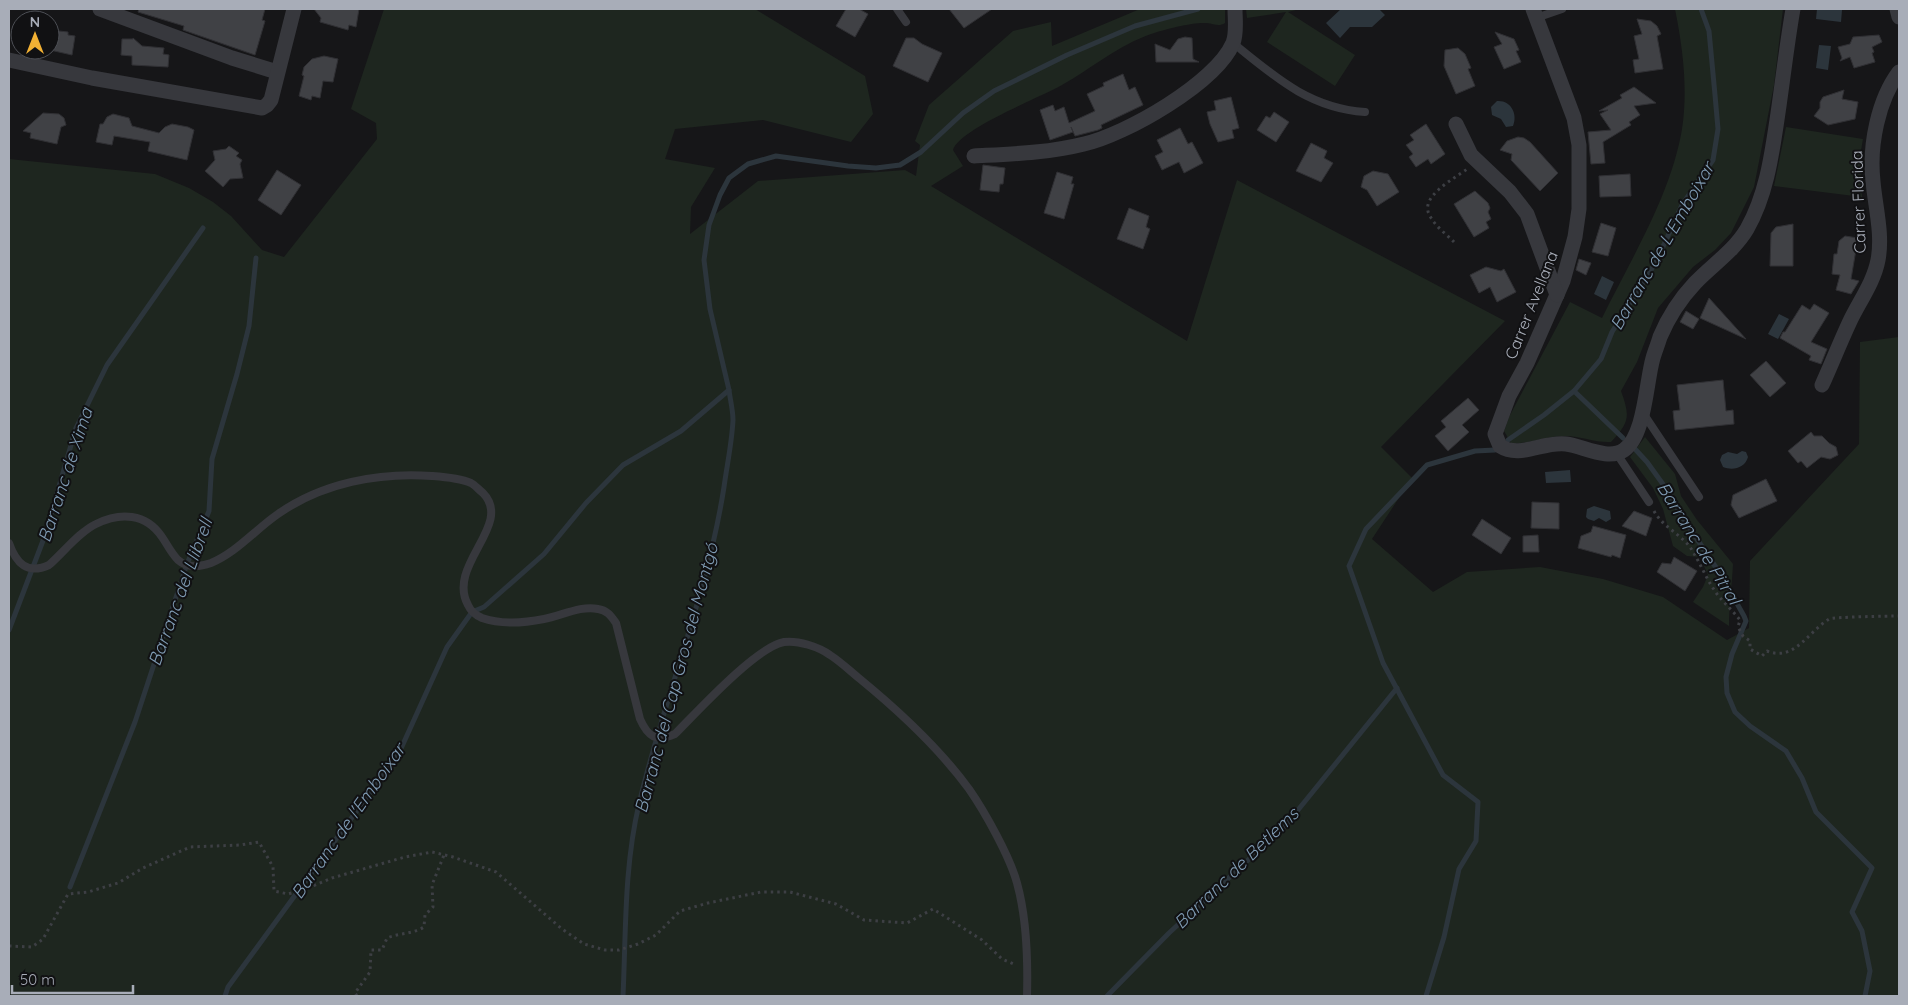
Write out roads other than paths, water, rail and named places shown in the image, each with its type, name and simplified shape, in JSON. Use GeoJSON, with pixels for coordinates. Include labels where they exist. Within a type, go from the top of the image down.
{"type":"FeatureCollection","features":[{"type":"Feature","properties":{"kind":"street"},"geometry":{"type":"LineString","coordinates":[[100,9],[223,55],[277,72]]}},
{"type":"Feature","properties":{"kind":"street"},"geometry":{"type":"LineString","coordinates":[[9,60],[92,78],[262,108],[267,106],[271,100],[294,9]]}},
{"type":"Feature","properties":{"kind":"street"},"geometry":{"type":"LineString","coordinates":[[1618,454],[1626,450],[1639,428],[1653,357],[1677,305],[1696,282],[1738,242],[1746,231],[1761,200],[1772,153],[1793,9]]}},
{"type":"Feature","properties":{"kind":"street"},"geometry":{"type":"LineString","coordinates":[[1897,9],[1899,17]]}},
{"type":"Feature","properties":{"kind":"street","name":"Carrer Avellana"},"geometry":{"type":"LineString","coordinates":[[1535,13],[1572,112],[1579,145],[1580,197],[1575,237],[1568,265],[1527,363],[1509,396],[1496,426],[1495,434],[1500,446],[1511,451],[1556,443],[1608,454],[1618,454]]}},
{"type":"Feature","properties":{"kind":"street"},"geometry":{"type":"LineString","coordinates":[[974,156],[1049,152],[1086,144],[1119,132],[1156,112],[1189,90],[1217,64],[1233,43],[1235,16]]}},
{"type":"Feature","properties":{"kind":"street","name":"Carrer Florida"},"geometry":{"type":"LineString","coordinates":[[1822,385],[1852,317],[1874,275],[1878,258],[1878,228],[1872,178],[1874,142],[1884,102],[1899,72]]}},
{"type":"Feature","properties":{"kind":"street"},"geometry":{"type":"LineString","coordinates":[[1456,124],[1471,155],[1510,192],[1527,214],[1557,295]]}},
{"type":"Feature","properties":{"kind":"lane"},"geometry":{"type":"LineString","coordinates":[[897,9],[906,22]]}},
{"type":"Feature","properties":{"kind":"lane"},"geometry":{"type":"LineString","coordinates":[[1535,13],[1562,9]]}},
{"type":"Feature","properties":{"kind":"lane"},"geometry":{"type":"LineString","coordinates":[[1233,43],[1300,94],[1333,108],[1365,112]]}},
{"type":"Feature","properties":{"kind":"lane"},"geometry":{"type":"LineString","coordinates":[[1643,413],[1699,497]]}},
{"type":"Feature","properties":{"kind":"lane"},"geometry":{"type":"LineString","coordinates":[[1618,454],[1650,502]]}},
{"type":"Feature","properties":{"kind":"lane"},"geometry":{"type":"LineString","coordinates":[[9,543],[16,558],[23,566],[36,570],[53,562],[94,524],[111,518],[134,516],[141,518],[155,528],[178,560],[195,567],[213,562],[228,553],[298,500],[331,488],[352,482],[383,477],[418,475],[456,478],[472,484],[489,500],[492,514],[486,531],[471,558],[462,586],[466,601],[472,612],[480,617],[502,623],[545,619],[573,611],[598,608],[610,614],[616,623],[640,719],[645,730],[650,735],[656,738],[666,738],[675,734],[750,661],[769,647],[784,642],[800,642],[829,654],[891,705],[951,767],[969,790],[986,818],[1017,883],[1028,970],[1027,996]]}},
{"type":"Feature","properties":{"kind":"waterway","name":"Barranc de l'Emboixar"},"geometry":{"type":"LineString","coordinates":[[225,996],[228,987],[399,753],[447,647],[472,612],[484,607],[544,554],[586,503],[623,465],[681,431],[729,390],[710,309],[704,260],[709,225],[720,195],[729,178],[748,164],[776,156],[848,166],[876,168],[900,165],[921,152],[963,113],[994,91],[1067,55],[1135,26],[1198,9]]}},
{"type":"Feature","properties":{"kind":"waterway","name":"Barranc de L'Emboixar"},"geometry":{"type":"LineString","coordinates":[[1508,440],[1574,391],[1601,359],[1612,332],[1656,262],[1682,205],[1713,160],[1718,129],[1709,31],[1701,9]]}},
{"type":"Feature","properties":{"kind":"waterway","name":"Barranc de Xima"},"geometry":{"type":"LineString","coordinates":[[9,630],[44,538],[76,428],[107,365],[203,228]]}},
{"type":"Feature","properties":{"kind":"waterway","name":"Barranc del Llibrell"},"geometry":{"type":"LineString","coordinates":[[70,887],[135,722],[187,564],[209,511],[212,459],[249,326],[256,258]]}},
{"type":"Feature","properties":{"kind":"waterway","name":"Barranc del Cap Gros del Montgó"},"geometry":{"type":"LineString","coordinates":[[623,996],[626,900],[634,828],[649,764],[696,607],[716,528],[731,445],[733,416],[729,390]]}},
{"type":"Feature","properties":{"kind":"waterway"},"geometry":{"type":"LineString","coordinates":[[1574,391],[1623,438]]}},
{"type":"Feature","properties":{"kind":"waterway","name":"Barranc de Pitral"},"geometry":{"type":"LineString","coordinates":[[1635,449],[1670,494],[1681,515],[1721,575],[1746,621],[1732,654],[1726,677],[1727,693],[1735,712],[1750,726],[1786,751],[1802,778],[1816,812],[1872,868],[1852,912],[1862,931],[1870,971],[1865,996]]}},
{"type":"Feature","properties":{"kind":"waterway","name":"Barranc de L'Emboixar"},"geometry":{"type":"LineString","coordinates":[[1426,996],[1444,937],[1459,869],[1476,841],[1478,802],[1443,775],[1383,663],[1349,566],[1366,529],[1427,465],[1475,451],[1495,450]]}},
{"type":"Feature","properties":{"kind":"waterway","name":"Barranc de Betlems"},"geometry":{"type":"LineString","coordinates":[[1107,996],[1169,933],[1285,826],[1397,688]]}}]}
